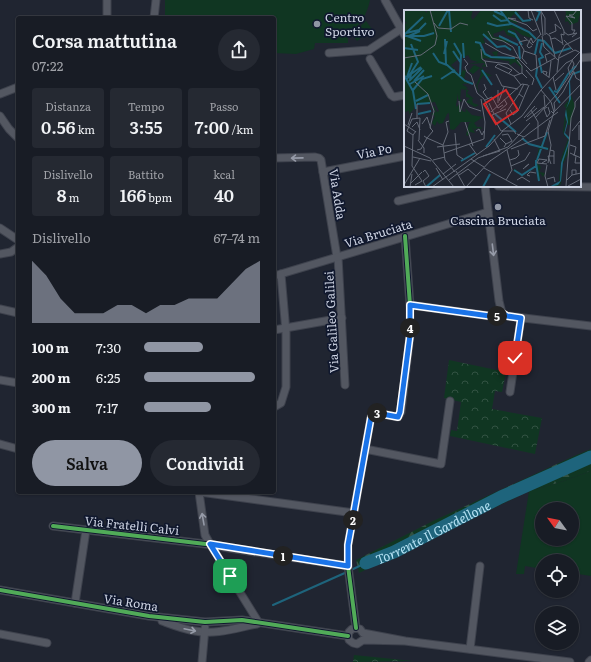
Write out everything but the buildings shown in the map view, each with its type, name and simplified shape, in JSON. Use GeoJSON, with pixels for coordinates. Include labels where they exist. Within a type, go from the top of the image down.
{"type":"FeatureCollection","features":[{"type":"Feature","properties":{"kind":"street"},"geometry":{"type":"LineString","coordinates":[[107,16],[108,0]]}},
{"type":"Feature","properties":{"kind":"street"},"geometry":{"type":"LineString","coordinates":[[154,16],[156,0]]}},
{"type":"Feature","properties":{"kind":"street"},"geometry":{"type":"LineString","coordinates":[[329,53],[369,50],[403,32],[385,0]]}},
{"type":"Feature","properties":{"kind":"street"},"geometry":{"type":"LineString","coordinates":[[581,58],[591,57]]}},
{"type":"Feature","properties":{"kind":"street"},"geometry":{"type":"LineString","coordinates":[[370,59],[391,95],[394,97],[404,96]]}},
{"type":"Feature","properties":{"kind":"street"},"geometry":{"type":"LineString","coordinates":[[0,94],[16,88]]}},
{"type":"Feature","properties":{"kind":"street"},"geometry":{"type":"LineString","coordinates":[[0,116],[16,136]]}},
{"type":"Feature","properties":{"kind":"street","name":"Via Po"},"geometry":{"type":"LineString","coordinates":[[323,172],[404,156]]}},
{"type":"Feature","properties":{"kind":"street","name":"Via Adda"},"geometry":{"type":"LineString","coordinates":[[276,158],[319,158],[321,160],[337,257]]}},
{"type":"Feature","properties":{"kind":"street"},"geometry":{"type":"LineString","coordinates":[[398,201],[458,187]]}},
{"type":"Feature","properties":{"kind":"street"},"geometry":{"type":"LineString","coordinates":[[485,187],[499,301],[502,313],[507,316],[591,326]]}},
{"type":"Feature","properties":{"kind":"street"},"geometry":{"type":"LineString","coordinates":[[581,187],[591,187]]}},
{"type":"Feature","properties":{"kind":"street","name":"Via Bruciata"},"geometry":{"type":"LineString","coordinates":[[278,276],[405,236],[488,212]]}},
{"type":"Feature","properties":{"kind":"street"},"geometry":{"type":"LineString","coordinates":[[0,228],[16,239]]}},
{"type":"Feature","properties":{"kind":"street"},"geometry":{"type":"LineString","coordinates":[[356,628],[348,566],[348,545],[371,417],[373,414],[377,413],[398,417],[400,412],[410,335],[410,305],[405,236]]}},
{"type":"Feature","properties":{"kind":"street"},"geometry":{"type":"LineString","coordinates":[[0,254],[11,252],[16,248]]}},
{"type":"Feature","properties":{"kind":"street","name":"Via Galileo Galilei"},"geometry":{"type":"LineString","coordinates":[[337,257],[345,385]]}},
{"type":"Feature","properties":{"kind":"street"},"geometry":{"type":"LineString","coordinates":[[276,406],[281,403],[286,387],[286,328],[278,276]]}},
{"type":"Feature","properties":{"kind":"street"},"geometry":{"type":"LineString","coordinates":[[410,305],[497,317],[502,313]]}},
{"type":"Feature","properties":{"kind":"street"},"geometry":{"type":"LineString","coordinates":[[0,309],[16,313]]}},
{"type":"Feature","properties":{"kind":"street"},"geometry":{"type":"LineString","coordinates":[[276,330],[342,318]]}},
{"type":"Feature","properties":{"kind":"street"},"geometry":{"type":"LineString","coordinates":[[510,392],[521,318]]}},
{"type":"Feature","properties":{"kind":"street"},"geometry":{"type":"LineString","coordinates":[[0,380],[16,383]]}},
{"type":"Feature","properties":{"kind":"street"},"geometry":{"type":"LineString","coordinates":[[365,449],[441,464],[450,401]]}},
{"type":"Feature","properties":{"kind":"street"},"geometry":{"type":"LineString","coordinates":[[0,444],[16,448]]}},
{"type":"Feature","properties":{"kind":"street"},"geometry":{"type":"LineString","coordinates":[[199,494],[205,535],[259,623],[348,636]]}},
{"type":"Feature","properties":{"kind":"street"},"geometry":{"type":"LineString","coordinates":[[214,494],[354,513]]}},
{"type":"Feature","properties":{"kind":"street","name":"Via Fratelli Calvi"},"geometry":{"type":"LineString","coordinates":[[53,526],[210,544],[348,566]]}},
{"type":"Feature","properties":{"kind":"street"},"geometry":{"type":"LineString","coordinates":[[74,603],[86,530]]}},
{"type":"Feature","properties":{"kind":"street"},"geometry":{"type":"LineString","coordinates":[[470,649],[480,566]]}},
{"type":"Feature","properties":{"kind":"street","name":"Via Roma"},"geometry":{"type":"LineString","coordinates":[[0,590],[149,616],[205,622],[242,620],[259,623]]}},
{"type":"Feature","properties":{"kind":"street","name":"Via Roma"},"geometry":{"type":"LineString","coordinates":[[149,616],[184,629],[205,632],[220,632],[259,623]]}},
{"type":"Feature","properties":{"kind":"street"},"geometry":{"type":"LineString","coordinates":[[202,662],[205,622]]}},
{"type":"Feature","properties":{"kind":"street"},"geometry":{"type":"LineString","coordinates":[[356,628],[349,632],[349,640],[357,644],[363,637]]}},
{"type":"Feature","properties":{"kind":"street"},"geometry":{"type":"LineString","coordinates":[[356,628],[360,629],[363,637]]}},
{"type":"Feature","properties":{"kind":"street"},"geometry":{"type":"LineString","coordinates":[[0,634],[47,643]]}},
{"type":"Feature","properties":{"kind":"street"},"geometry":{"type":"LineString","coordinates":[[363,637],[570,662]]}},
{"type":"Feature","properties":{"kind":"green space","name":"Centro Sportivo"},"geometry":{"type":"Polygon","coordinates":[[[165,0],[370,0],[367,11],[362,20],[348,35],[348,43],[315,43],[314,49],[296,54],[276,53],[276,16],[165,16],[165,0]]]}},
{"type":"Feature","properties":{"kind":"green space"},"geometry":{"type":"Polygon","coordinates":[[[366,21],[372,29],[357,41],[352,34],[366,21]]]}},
{"type":"Feature","properties":{"kind":"green space"},"geometry":{"type":"Polygon","coordinates":[[[449,360],[506,372],[502,392],[495,391],[492,409],[542,418],[535,454],[450,436],[451,430],[457,431],[461,402],[444,398],[449,360]]]}},
{"type":"Feature","properties":{"kind":"green space"},"geometry":{"type":"Polygon","coordinates":[[[591,449],[591,471],[558,483],[529,491],[359,573],[356,560],[433,521],[591,449]]]}},
{"type":"Feature","properties":{"kind":"green space"},"geometry":{"type":"Polygon","coordinates":[[[591,471],[591,576],[579,574],[579,554],[535,554],[535,568],[525,566],[524,574],[516,574],[529,491],[558,483],[591,471]]]}},
{"type":"Feature","properties":{"kind":"green space"},"geometry":{"type":"Polygon","coordinates":[[[354,655],[413,661],[353,662],[354,655]]]}},
{"type":"Feature","properties":{"kind":"waterway","name":"Torrente Il Gardellone"},"geometry":{"type":"LineString","coordinates":[[366,563],[394,552],[501,497],[591,457]]}},
{"type":"Feature","properties":{"kind":"waterway","name":"Torrente Il Gardellone"},"geometry":{"type":"LineString","coordinates":[[351,570],[366,563]]}},
{"type":"Feature","properties":{"kind":"waterway","name":"Torrente Il Gardellone"},"geometry":{"type":"LineString","coordinates":[[273,605],[347,572]]}},
{"type":"Feature","properties":{"kind":"cycle path"},"geometry":{"type":"LineString","coordinates":[[356,628],[348,566],[348,545],[371,417],[373,414],[377,413],[398,417],[401,412],[410,335],[410,305],[405,236]]}},
{"type":"Feature","properties":{"kind":"cycle path"},"geometry":{"type":"LineString","coordinates":[[53,526],[214,545],[348,566]]}},
{"type":"Feature","properties":{"kind":"cycle path"},"geometry":{"type":"LineString","coordinates":[[0,590],[149,616],[205,622],[242,620],[348,636]]}},
{"type":"Feature","properties":{"kind":"place","name":"Centro Sportivo"},"geometry":{"type":"Point","coordinates":[317,24]}},
{"type":"Feature","properties":{"kind":"place","name":"Cascina Bruciata"},"geometry":{"type":"Point","coordinates":[498,207]}},
{"type":"Feature","properties":{"kind":"route"},"geometry":{"type":"LineString","coordinates":[[230,576],[210,544],[348,566],[348,545],[371,417],[373,414],[377,413],[398,417],[400,412],[410,335],[410,305],[497,317],[502,313],[507,316],[521,318],[515,358]]}}]}
